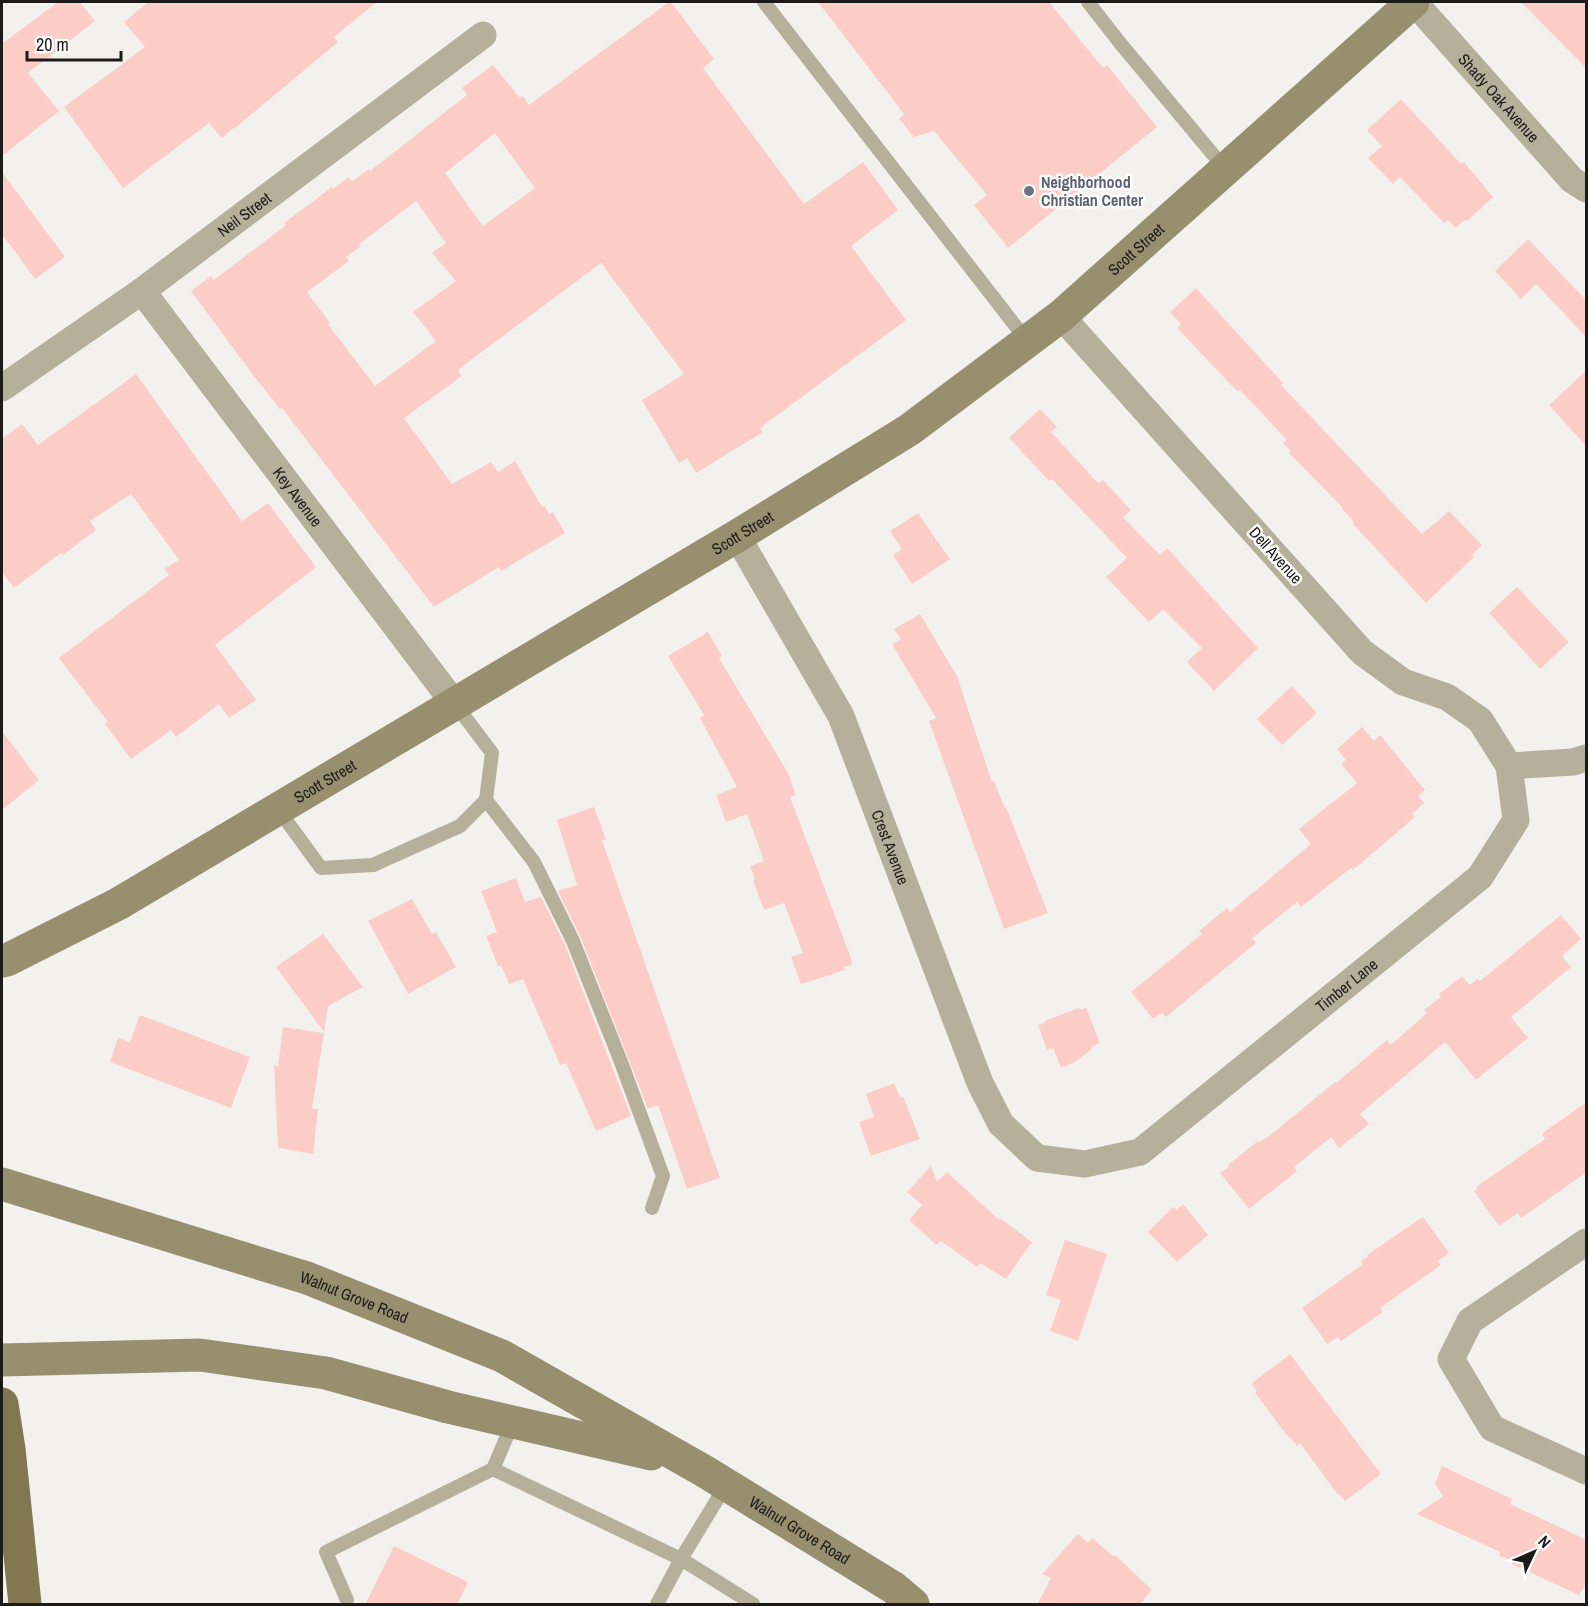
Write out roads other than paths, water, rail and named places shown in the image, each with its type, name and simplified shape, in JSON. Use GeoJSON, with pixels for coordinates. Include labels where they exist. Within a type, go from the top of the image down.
{"type":"FeatureCollection","features":[{"type":"Feature","properties":{"kind":"main road","name":"Scott Street"},"geometry":{"type":"LineString","coordinates":[[2,961],[118,904],[737,536],[909,430],[1061,316],[1413,2]]}},
{"type":"Feature","properties":{"kind":"main road","name":"Walnut Grove Road"},"geometry":{"type":"LineString","coordinates":[[2,1184],[307,1278],[502,1356],[726,1485],[894,1588],[913,1605]]}},
{"type":"Feature","properties":{"kind":"main road","name":"Walnut Grove Road"},"geometry":{"type":"LineString","coordinates":[[2,1360],[200,1355],[326,1373],[448,1407],[686,1461]]}},
{"type":"Feature","properties":{"kind":"main road"},"geometry":{"type":"LineString","coordinates":[[2,1404],[9,1449],[25,1605]]}},
{"type":"Feature","properties":{"kind":"street","name":"Shady Oak Avenue"},"geometry":{"type":"LineString","coordinates":[[1413,2],[1572,180],[1587,189]]}},
{"type":"Feature","properties":{"kind":"street","name":"Neil Street"},"geometry":{"type":"LineString","coordinates":[[2,388],[142,291],[483,35]]}},
{"type":"Feature","properties":{"kind":"street","name":"Key Avenue"},"geometry":{"type":"LineString","coordinates":[[142,291],[454,703]]}},
{"type":"Feature","properties":{"kind":"street","name":"Dell Avenue"},"geometry":{"type":"LineString","coordinates":[[1061,316],[1362,652],[1403,682],[1447,697],[1480,720],[1509,766]]}},
{"type":"Feature","properties":{"kind":"street","name":"Crest Avenue"},"geometry":{"type":"LineString","coordinates":[[737,536],[841,717],[980,1083],[1001,1124],[1036,1158]]}},
{"type":"Feature","properties":{"kind":"street"},"geometry":{"type":"LineString","coordinates":[[1509,766],[1573,762],[1587,758]]}},
{"type":"Feature","properties":{"kind":"street","name":"Timber Lane"},"geometry":{"type":"LineString","coordinates":[[1036,1158],[1084,1164],[1140,1152],[1480,877],[1516,820],[1509,766]]}},
{"type":"Feature","properties":{"kind":"street"},"geometry":{"type":"LineString","coordinates":[[1587,1242],[1470,1321],[1451,1359],[1492,1428],[1587,1471]]}},
{"type":"Feature","properties":{"kind":"lane"},"geometry":{"type":"LineString","coordinates":[[764,2],[1028,342]]}},
{"type":"Feature","properties":{"kind":"lane"},"geometry":{"type":"LineString","coordinates":[[1088,2],[1226,170]]}},
{"type":"Feature","properties":{"kind":"lane"},"geometry":{"type":"LineString","coordinates":[[278,808],[321,868],[373,865],[460,826],[486,800],[492,753],[454,703]]}},
{"type":"Feature","properties":{"kind":"lane"},"geometry":{"type":"LineString","coordinates":[[486,800],[534,862],[573,940],[663,1176],[652,1208]]}},
{"type":"Feature","properties":{"kind":"lane"},"geometry":{"type":"LineString","coordinates":[[347,1600],[326,1552],[493,1469],[513,1422]]}},
{"type":"Feature","properties":{"kind":"lane"},"geometry":{"type":"LineString","coordinates":[[493,1469],[681,1559],[753,1605]]}},
{"type":"Feature","properties":{"kind":"lane"},"geometry":{"type":"LineString","coordinates":[[657,1605],[681,1559],[726,1485]]}},
{"type":"Feature","properties":{"kind":"place","name":"Neighborhood Christian Center"},"geometry":{"type":"Point","coordinates":[1029,191]}}]}
